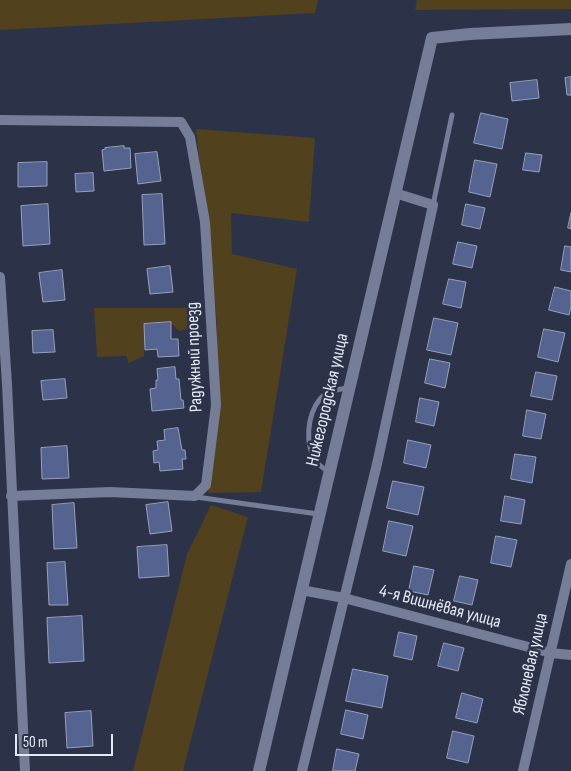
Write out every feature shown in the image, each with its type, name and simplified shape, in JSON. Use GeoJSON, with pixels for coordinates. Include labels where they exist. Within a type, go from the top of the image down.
{"type":"FeatureCollection","features":[{"type":"Feature","properties":{"kind":"street","name":"Нижегородская улица"},"geometry":{"type":"LineString","coordinates":[[259,771],[432,38],[470,34],[571,30]]}},
{"type":"Feature","properties":{"kind":"street","name":"Радужный проезд"},"geometry":{"type":"LineString","coordinates":[[0,120],[181,122],[190,137],[205,222],[216,405],[206,484],[195,496]]}},
{"type":"Feature","properties":{"kind":"street"},"geometry":{"type":"LineString","coordinates":[[302,771],[377,464],[433,205],[395,193]]}},
{"type":"Feature","properties":{"kind":"street"},"geometry":{"type":"LineString","coordinates":[[0,277],[7,384],[25,771]]}},
{"type":"Feature","properties":{"kind":"street"},"geometry":{"type":"LineString","coordinates":[[11,496],[110,492],[195,496]]}},
{"type":"Feature","properties":{"kind":"street","name":"Яблоневая улица"},"geometry":{"type":"LineString","coordinates":[[522,771],[571,564]]}},
{"type":"Feature","properties":{"kind":"street","name":"4-я Вишнёвая улица"},"geometry":{"type":"LineString","coordinates":[[301,590],[344,598],[551,653],[571,655]]}},
{"type":"Feature","properties":{"kind":"lane"},"geometry":{"type":"LineString","coordinates":[[433,205],[452,115]]}},
{"type":"Feature","properties":{"kind":"lane"},"geometry":{"type":"LineString","coordinates":[[329,473],[316,462],[312,451],[309,438],[310,419],[320,398],[334,390],[349,388]]}},
{"type":"Feature","properties":{"kind":"lane"},"geometry":{"type":"LineString","coordinates":[[195,496],[319,514]]}},
{"type":"Feature","properties":{"kind":"shaded area"},"geometry":{"type":"Polygon","coordinates":[[[0,0],[318,0],[315,13],[0,30],[0,0]]]}},
{"type":"Feature","properties":{"kind":"shaded area"},"geometry":{"type":"Polygon","coordinates":[[[417,0],[571,0],[571,9],[415,10],[417,0]]]}},
{"type":"Feature","properties":{"kind":"shaded area"},"geometry":{"type":"Polygon","coordinates":[[[196,129],[315,138],[309,222],[231,213],[232,254],[297,269],[261,492],[208,493],[217,324],[196,129]]]}},
{"type":"Feature","properties":{"kind":"shaded area"},"geometry":{"type":"Polygon","coordinates":[[[94,308],[189,308],[196,326],[179,331],[170,322],[144,324],[144,356],[129,363],[126,356],[97,357],[94,308]]]}},
{"type":"Feature","properties":{"kind":"shaded area"},"geometry":{"type":"Polygon","coordinates":[[[211,505],[248,517],[183,771],[133,771],[187,554],[211,505]]]}},
{"type":"Feature","properties":{"kind":"building"},"geometry":{"type":"Polygon","coordinates":[[[571,77],[571,95],[567,95],[565,78],[571,77]]]}},
{"type":"Feature","properties":{"kind":"building"},"geometry":{"type":"Polygon","coordinates":[[[537,80],[539,98],[512,101],[510,83],[537,80]]]}},
{"type":"Feature","properties":{"kind":"building"},"geometry":{"type":"Polygon","coordinates":[[[481,113],[508,119],[502,149],[474,143],[481,113]]]}},
{"type":"Feature","properties":{"kind":"building"},"geometry":{"type":"Polygon","coordinates":[[[124,146],[124,148],[130,148],[131,168],[104,171],[102,150],[124,146]]]}},
{"type":"Feature","properties":{"kind":"building"},"geometry":{"type":"Polygon","coordinates":[[[157,152],[161,181],[138,184],[135,154],[157,152]]]}},
{"type":"Feature","properties":{"kind":"building"},"geometry":{"type":"Polygon","coordinates":[[[526,153],[542,155],[539,172],[523,170],[526,153]]]}},
{"type":"Feature","properties":{"kind":"building"},"geometry":{"type":"Polygon","coordinates":[[[475,160],[497,164],[490,197],[469,192],[475,160]]]}},
{"type":"Feature","properties":{"kind":"building"},"geometry":{"type":"Polygon","coordinates":[[[47,162],[47,186],[18,187],[18,163],[47,162]]]}},
{"type":"Feature","properties":{"kind":"building"},"geometry":{"type":"Polygon","coordinates":[[[93,173],[94,191],[76,192],[75,174],[93,173]]]}},
{"type":"Feature","properties":{"kind":"building"},"geometry":{"type":"Polygon","coordinates":[[[162,194],[165,244],[144,245],[142,195],[162,194]]]}},
{"type":"Feature","properties":{"kind":"building"},"geometry":{"type":"Polygon","coordinates":[[[48,204],[50,244],[23,246],[21,206],[48,204]]]}},
{"type":"Feature","properties":{"kind":"building"},"geometry":{"type":"Polygon","coordinates":[[[466,204],[485,208],[480,229],[462,225],[466,204]]]}},
{"type":"Feature","properties":{"kind":"building"},"geometry":{"type":"Polygon","coordinates":[[[571,213],[571,229],[568,228],[571,213]]]}},
{"type":"Feature","properties":{"kind":"building"},"geometry":{"type":"Polygon","coordinates":[[[458,242],[477,246],[472,268],[453,264],[458,242]]]}},
{"type":"Feature","properties":{"kind":"building"},"geometry":{"type":"Polygon","coordinates":[[[565,246],[571,247],[571,272],[561,270],[565,246]]]}},
{"type":"Feature","properties":{"kind":"building"},"geometry":{"type":"Polygon","coordinates":[[[170,266],[173,292],[150,294],[147,269],[170,266]]]}},
{"type":"Feature","properties":{"kind":"building"},"geometry":{"type":"Polygon","coordinates":[[[62,270],[65,300],[43,302],[39,273],[62,270]]]}},
{"type":"Feature","properties":{"kind":"building"},"geometry":{"type":"Polygon","coordinates":[[[449,279],[466,282],[461,308],[443,304],[449,279]]]}},
{"type":"Feature","properties":{"kind":"building"},"geometry":{"type":"Polygon","coordinates":[[[555,287],[571,291],[569,315],[549,310],[555,287]]]}},
{"type":"Feature","properties":{"kind":"building"},"geometry":{"type":"Polygon","coordinates":[[[434,318],[458,323],[451,355],[427,350],[434,318]]]}},
{"type":"Feature","properties":{"kind":"building"},"geometry":{"type":"Polygon","coordinates":[[[171,322],[171,339],[178,339],[179,356],[158,357],[157,349],[145,350],[144,324],[171,322]]]}},
{"type":"Feature","properties":{"kind":"building"},"geometry":{"type":"Polygon","coordinates":[[[544,329],[565,333],[558,362],[538,357],[544,329]]]}},
{"type":"Feature","properties":{"kind":"building"},"geometry":{"type":"Polygon","coordinates":[[[53,330],[55,352],[33,353],[32,331],[53,330]]]}},
{"type":"Feature","properties":{"kind":"building"},"geometry":{"type":"Polygon","coordinates":[[[430,359],[450,363],[445,388],[425,383],[430,359]]]}},
{"type":"Feature","properties":{"kind":"building"},"geometry":{"type":"Polygon","coordinates":[[[175,367],[176,379],[179,379],[181,400],[183,400],[184,408],[152,411],[150,389],[156,388],[156,380],[158,380],[157,369],[175,367]]]}},
{"type":"Feature","properties":{"kind":"building"},"geometry":{"type":"Polygon","coordinates":[[[536,372],[557,376],[552,400],[531,396],[536,372]]]}},
{"type":"Feature","properties":{"kind":"building"},"geometry":{"type":"Polygon","coordinates":[[[65,379],[67,398],[43,400],[41,381],[65,379]]]}},
{"type":"Feature","properties":{"kind":"building"},"geometry":{"type":"Polygon","coordinates":[[[420,398],[439,402],[434,426],[416,422],[420,398]]]}},
{"type":"Feature","properties":{"kind":"building"},"geometry":{"type":"Polygon","coordinates":[[[527,410],[546,414],[541,439],[523,436],[527,410]]]}},
{"type":"Feature","properties":{"kind":"building"},"geometry":{"type":"Polygon","coordinates":[[[178,428],[182,450],[185,450],[186,459],[182,459],[183,469],[160,471],[159,462],[154,463],[153,451],[158,450],[157,441],[165,440],[164,430],[178,428]]]}},
{"type":"Feature","properties":{"kind":"building"},"geometry":{"type":"Polygon","coordinates":[[[408,440],[431,445],[426,468],[404,463],[408,440]]]}},
{"type":"Feature","properties":{"kind":"building"},"geometry":{"type":"Polygon","coordinates":[[[67,446],[69,478],[42,479],[41,448],[67,446]]]}},
{"type":"Feature","properties":{"kind":"building"},"geometry":{"type":"Polygon","coordinates":[[[515,454],[536,457],[532,483],[511,479],[515,454]]]}},
{"type":"Feature","properties":{"kind":"building"},"geometry":{"type":"Polygon","coordinates":[[[393,481],[424,487],[418,515],[387,508],[393,481]]]}},
{"type":"Feature","properties":{"kind":"building"},"geometry":{"type":"Polygon","coordinates":[[[505,496],[525,500],[521,524],[501,521],[505,496]]]}},
{"type":"Feature","properties":{"kind":"building"},"geometry":{"type":"Polygon","coordinates":[[[168,502],[172,531],[150,534],[146,505],[168,502]]]}},
{"type":"Feature","properties":{"kind":"building"},"geometry":{"type":"Polygon","coordinates":[[[74,503],[77,548],[54,549],[52,505],[74,503]]]}},
{"type":"Feature","properties":{"kind":"building"},"geometry":{"type":"Polygon","coordinates":[[[389,521],[413,526],[406,556],[383,551],[389,521]]]}},
{"type":"Feature","properties":{"kind":"building"},"geometry":{"type":"Polygon","coordinates":[[[496,536],[517,540],[511,567],[491,563],[496,536]]]}},
{"type":"Feature","properties":{"kind":"building"},"geometry":{"type":"Polygon","coordinates":[[[167,545],[169,576],[139,578],[137,547],[167,545]]]}},
{"type":"Feature","properties":{"kind":"building"},"geometry":{"type":"Polygon","coordinates":[[[65,562],[68,605],[49,605],[47,563],[65,562]]]}},
{"type":"Feature","properties":{"kind":"building"},"geometry":{"type":"Polygon","coordinates":[[[414,566],[434,570],[428,595],[409,591],[414,566]]]}},
{"type":"Feature","properties":{"kind":"building"},"geometry":{"type":"Polygon","coordinates":[[[460,576],[478,580],[472,605],[454,601],[460,576]]]}},
{"type":"Feature","properties":{"kind":"building"},"geometry":{"type":"Polygon","coordinates":[[[82,616],[84,661],[49,663],[47,618],[82,616]]]}},
{"type":"Feature","properties":{"kind":"building"},"geometry":{"type":"Polygon","coordinates":[[[399,632],[417,636],[412,660],[394,656],[399,632]]]}},
{"type":"Feature","properties":{"kind":"building"},"geometry":{"type":"Polygon","coordinates":[[[444,643],[464,648],[458,671],[438,666],[444,643]]]}},
{"type":"Feature","properties":{"kind":"building"},"geometry":{"type":"Polygon","coordinates":[[[353,669],[388,676],[382,708],[346,701],[353,669]]]}},
{"type":"Feature","properties":{"kind":"building"},"geometry":{"type":"Polygon","coordinates":[[[462,693],[483,699],[477,723],[456,718],[462,693]]]}},
{"type":"Feature","properties":{"kind":"building"},"geometry":{"type":"Polygon","coordinates":[[[346,710],[368,715],[363,739],[341,734],[346,710]]]}},
{"type":"Feature","properties":{"kind":"building"},"geometry":{"type":"Polygon","coordinates":[[[91,711],[93,746],[67,748],[65,713],[91,711]]]}},
{"type":"Feature","properties":{"kind":"building"},"geometry":{"type":"Polygon","coordinates":[[[453,731],[474,736],[468,763],[447,758],[453,731]]]}},
{"type":"Feature","properties":{"kind":"building"},"geometry":{"type":"Polygon","coordinates":[[[337,749],[359,754],[355,771],[333,771],[337,749]]]}}]}
